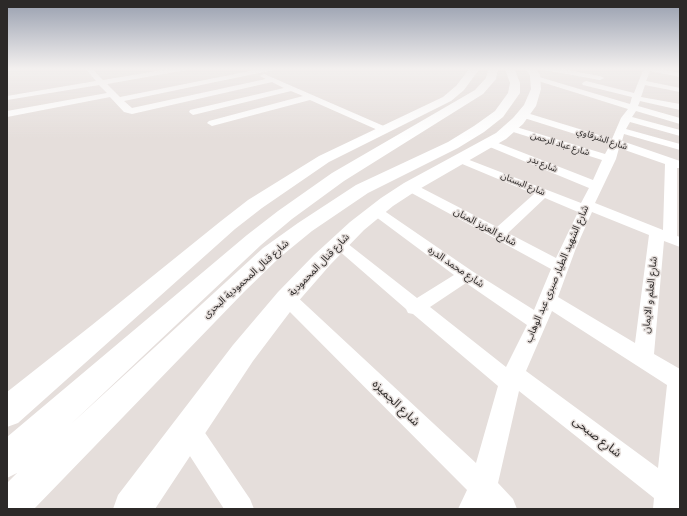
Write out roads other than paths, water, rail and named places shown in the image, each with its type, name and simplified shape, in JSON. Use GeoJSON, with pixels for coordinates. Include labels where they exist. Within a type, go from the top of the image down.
{"type":"FeatureCollection","features":[{"type":"Feature","properties":{"kind":"main road"},"geometry":{"type":"LineString","coordinates":[[7,412],[102,333],[199,249],[255,204],[324,159],[447,99],[455,92]]}},
{"type":"Feature","properties":{"kind":"main road","name":"شارع قنال المحمودية البحرى"},"geometry":{"type":"LineString","coordinates":[[476,125],[473,96],[478,92]]}},
{"type":"Feature","properties":{"kind":"main road","name":"شارع قنال المحمودية البحرى"},"geometry":{"type":"LineString","coordinates":[[7,509],[236,286],[272,253],[305,227],[362,189],[476,125],[506,106],[514,92]]}},
{"type":"Feature","properties":{"kind":"main road"},"geometry":{"type":"LineString","coordinates":[[476,125],[535,94],[535,92]]}},
{"type":"Feature","properties":{"kind":"main road","name":"شارع قنال المحمودية البحرى"},"geometry":{"type":"LineString","coordinates":[[7,460],[218,270],[266,230],[313,194],[362,162],[424,125],[476,125]]}},
{"type":"Feature","properties":{"kind":"main road","name":"شارع قنال المحمودية"},"geometry":{"type":"LineString","coordinates":[[132,509],[243,354],[287,298],[338,244],[375,211],[410,187],[459,159],[476,125]]}},
{"type":"Feature","properties":{"kind":"main road"},"geometry":{"type":"LineString","coordinates":[[102,333],[218,270]]}},
{"type":"Feature","properties":{"kind":"street"},"geometry":{"type":"LineString","coordinates":[[7,98],[33,92]]}},
{"type":"Feature","properties":{"kind":"street"},"geometry":{"type":"LineString","coordinates":[[116,92],[127,110],[139,110],[219,92]]}},
{"type":"Feature","properties":{"kind":"street"},"geometry":{"type":"LineString","coordinates":[[7,114],[116,92]]}},
{"type":"Feature","properties":{"kind":"street"},"geometry":{"type":"LineString","coordinates":[[193,112],[275,92]]}},
{"type":"Feature","properties":{"kind":"street"},"geometry":{"type":"LineString","coordinates":[[301,92],[383,129]]}},
{"type":"Feature","properties":{"kind":"street"},"geometry":{"type":"LineString","coordinates":[[619,92],[680,107]]}},
{"type":"Feature","properties":{"kind":"street"},"geometry":{"type":"LineString","coordinates":[[619,92],[635,96],[680,113]]}},
{"type":"Feature","properties":{"kind":"street"},"geometry":{"type":"LineString","coordinates":[[635,96],[648,92]]}},
{"type":"Feature","properties":{"kind":"street"},"geometry":{"type":"LineString","coordinates":[[635,96],[664,92]]}},
{"type":"Feature","properties":{"kind":"street"},"geometry":{"type":"LineString","coordinates":[[635,96],[680,98]]}},
{"type":"Feature","properties":{"kind":"street"},"geometry":{"type":"LineString","coordinates":[[635,96],[680,121]]}},
{"type":"Feature","properties":{"kind":"street"},"geometry":{"type":"LineString","coordinates":[[635,96],[680,133]]}},
{"type":"Feature","properties":{"kind":"street"},"geometry":{"type":"LineString","coordinates":[[635,96],[680,147]]}},
{"type":"Feature","properties":{"kind":"street","name":"شارع الشرقاوي"},"geometry":{"type":"LineString","coordinates":[[476,125],[635,96],[676,164]]}},
{"type":"Feature","properties":{"kind":"street","name":"شارع الشهيد الطيار صبرى عبد الوهاب"},"geometry":{"type":"LineString","coordinates":[[478,498],[512,378],[548,300],[568,248],[610,159],[635,96]]}},
{"type":"Feature","properties":{"kind":"street"},"geometry":{"type":"LineString","coordinates":[[212,123],[311,97]]}},
{"type":"Feature","properties":{"kind":"street","name":"شارع عباد الرحمن"},"geometry":{"type":"LineString","coordinates":[[476,125],[610,159]]}},
{"type":"Feature","properties":{"kind":"street","name":"شارع بدر"},"geometry":{"type":"LineString","coordinates":[[476,125],[596,186]]}},
{"type":"Feature","properties":{"kind":"street","name":"شارع البستان"},"geometry":{"type":"LineString","coordinates":[[459,159],[543,193],[669,238]]}},
{"type":"Feature","properties":{"kind":"street","name":"شارع العلم و الايمان"},"geometry":{"type":"LineString","coordinates":[[642,358],[669,238],[676,164]]}},
{"type":"Feature","properties":{"kind":"street","name":"شارع العزيز المنان"},"geometry":{"type":"LineString","coordinates":[[410,187],[560,267]]}},
{"type":"Feature","properties":{"kind":"street"},"geometry":{"type":"LineString","coordinates":[[498,234],[543,193]]}},
{"type":"Feature","properties":{"kind":"street","name":"شارع محمد الدره"},"geometry":{"type":"LineString","coordinates":[[375,211],[466,275],[538,322]]}},
{"type":"Feature","properties":{"kind":"street","name":"شارع صبحى"},"geometry":{"type":"LineString","coordinates":[[338,244],[415,308],[512,378],[671,501]]}},
{"type":"Feature","properties":{"kind":"street"},"geometry":{"type":"LineString","coordinates":[[415,308],[466,275]]}},
{"type":"Feature","properties":{"kind":"street","name":"شارع الجميزه"},"geometry":{"type":"LineString","coordinates":[[287,298],[478,498],[503,509]]}},
{"type":"Feature","properties":{"kind":"street"},"geometry":{"type":"LineString","coordinates":[[548,300],[679,380],[671,501]]}},
{"type":"Feature","properties":{"kind":"street"},"geometry":{"type":"LineString","coordinates":[[188,430],[240,509]]}}]}
